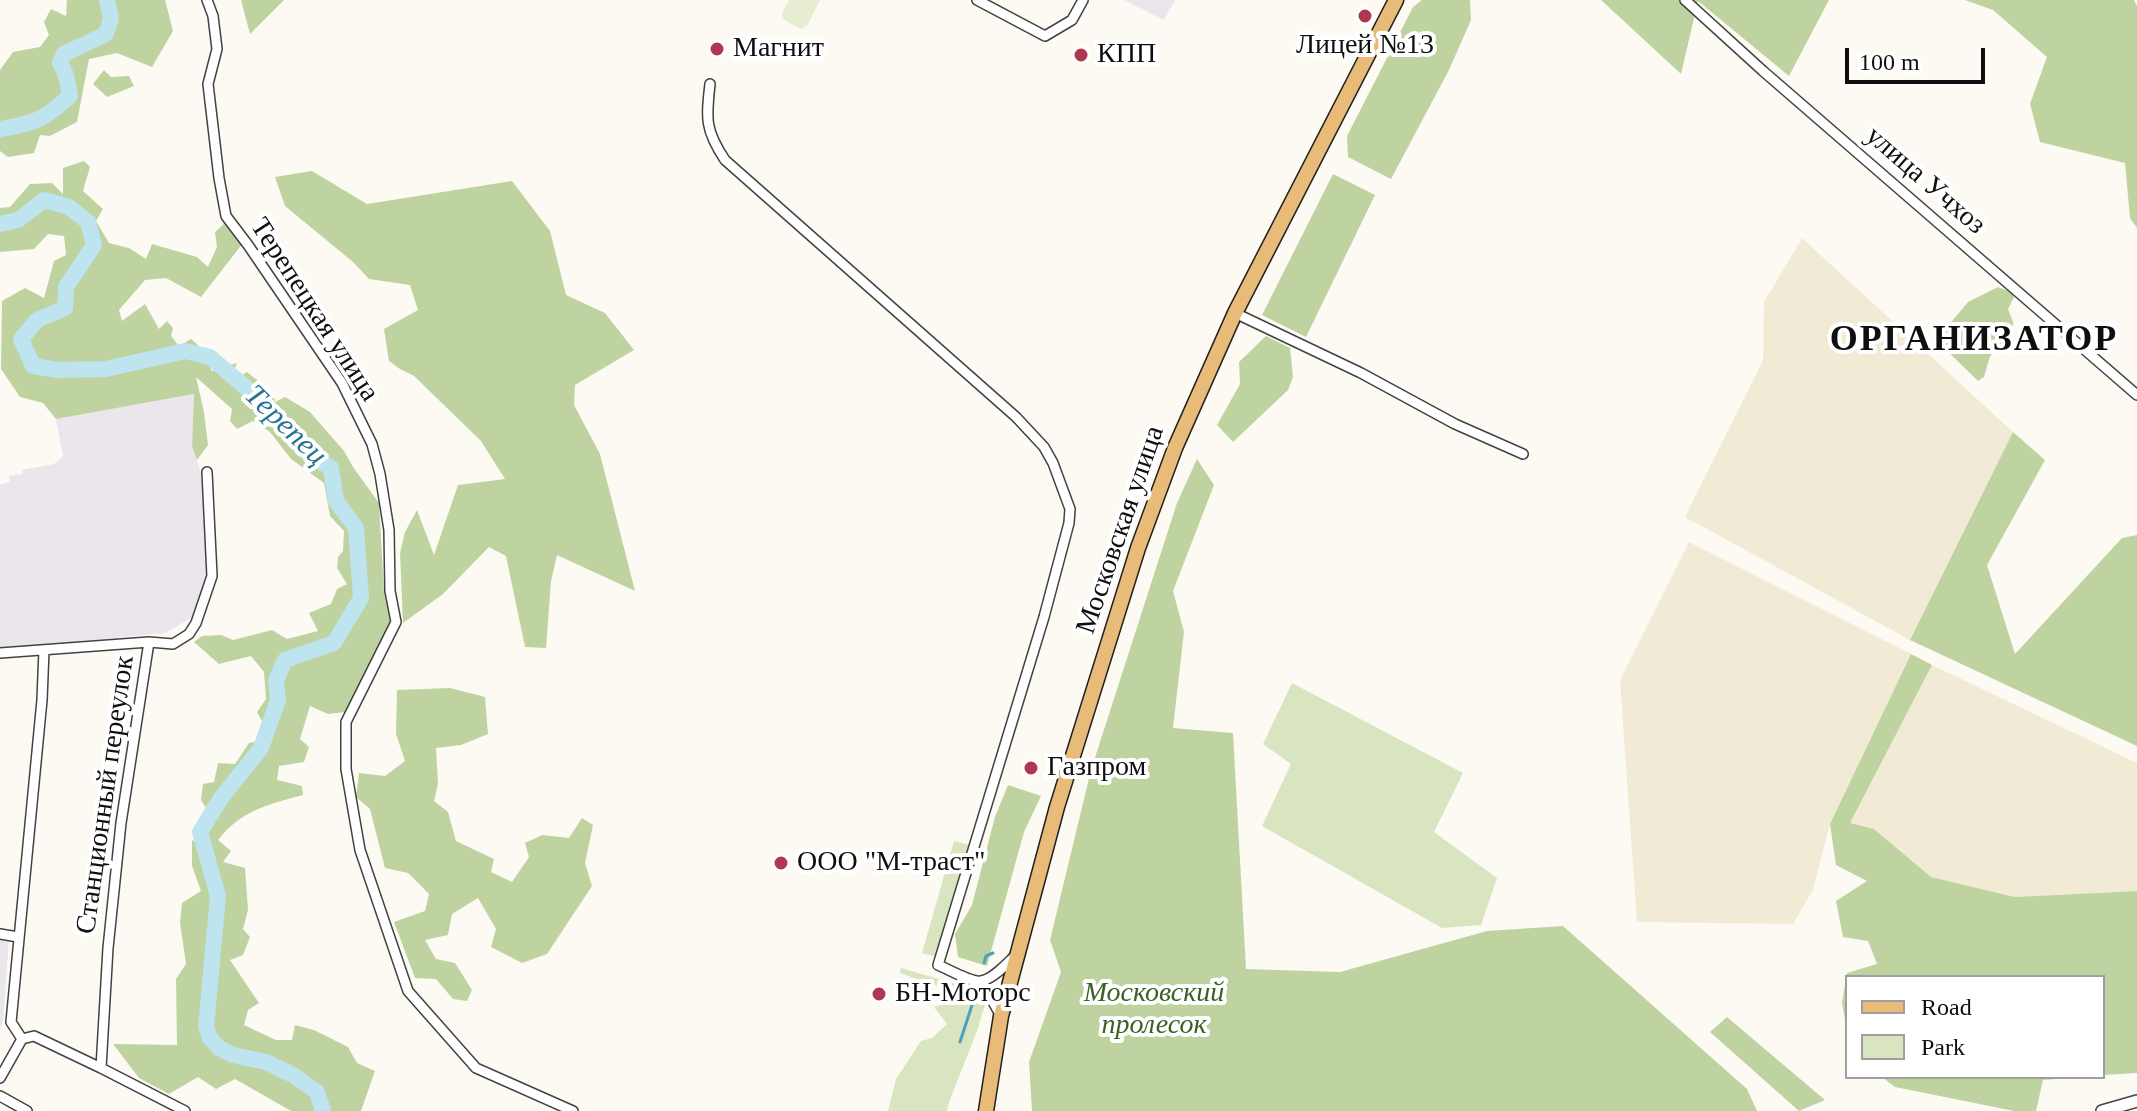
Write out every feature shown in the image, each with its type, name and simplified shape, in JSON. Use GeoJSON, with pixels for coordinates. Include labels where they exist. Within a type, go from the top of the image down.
{"type":"FeatureCollection","features":[{"type":"Feature","properties":{"kind":"main road","name":"Московская улица"},"geometry":{"type":"LineString","coordinates":[[986,1111],[1001,1016],[1057,807],[1138,548],[1175,448],[1235,313],[1396,0]]}},
{"type":"Feature","properties":{"kind":"street","name":"Терепецкая улица"},"geometry":{"type":"LineString","coordinates":[[207,0],[213,16],[217,49],[208,84],[226,216],[342,383],[372,444],[380,474],[389,530],[390,591],[396,622],[346,722],[346,769],[360,850],[408,991],[476,1068],[573,1111]]}},
{"type":"Feature","properties":{"kind":"street"},"geometry":{"type":"LineString","coordinates":[[977,0],[1045,36],[1072,20],[1083,0]]}},
{"type":"Feature","properties":{"kind":"street","name":"улица Учхоз"},"geometry":{"type":"LineString","coordinates":[[1685,0],[2137,395]]}},
{"type":"Feature","properties":{"kind":"street"},"geometry":{"type":"LineString","coordinates":[[710,84],[707,127],[725,160],[1016,417],[1044,447],[1070,509],[1044,617],[938,965],[982,982],[1001,1016]]}},
{"type":"Feature","properties":{"kind":"street"},"geometry":{"type":"LineString","coordinates":[[1235,313],[1361,373],[1455,424],[1523,454]]}},
{"type":"Feature","properties":{"kind":"street","name":"Станционный переулок"},"geometry":{"type":"LineString","coordinates":[[101,1068],[108,948],[121,823],[149,642],[173,644],[189,634],[196,623],[212,576],[207,472]]}},
{"type":"Feature","properties":{"kind":"street"},"geometry":{"type":"LineString","coordinates":[[0,653],[149,642]]}},
{"type":"Feature","properties":{"kind":"street"},"geometry":{"type":"LineString","coordinates":[[22,1039],[11,1022],[42,700],[44,650]]}},
{"type":"Feature","properties":{"kind":"street"},"geometry":{"type":"LineString","coordinates":[[0,934],[18,937]]}},
{"type":"Feature","properties":{"kind":"street"},"geometry":{"type":"LineString","coordinates":[[982,982],[1018,953]]}},
{"type":"Feature","properties":{"kind":"street"},"geometry":{"type":"LineString","coordinates":[[0,1078],[22,1039],[34,1036],[185,1111]]}},
{"type":"Feature","properties":{"kind":"street"},"geometry":{"type":"LineString","coordinates":[[0,1096],[27,1111]]}},
{"type":"Feature","properties":{"kind":"street"},"geometry":{"type":"LineString","coordinates":[[2102,1111],[2137,1101]]}},
{"type":"Feature","properties":{"kind":"shaded area"},"geometry":{"type":"Polygon","coordinates":[[[1124,0],[1175,0],[1164,20],[1124,0]]]}},
{"type":"Feature","properties":{"kind":"shaded area"},"geometry":{"type":"Polygon","coordinates":[[[1802,238],[2013,432],[1910,640],[1685,517],[1763,361],[1764,302],[1802,238]]]}},
{"type":"Feature","properties":{"kind":"shaded area"},"geometry":{"type":"Polygon","coordinates":[[[194,394],[192,446],[201,473],[208,576],[193,617],[165,633],[0,649],[0,485],[10,481],[9,476],[23,474],[22,470],[54,464],[63,456],[56,419],[194,394]]]}},
{"type":"Feature","properties":{"kind":"shaded area"},"geometry":{"type":"Polygon","coordinates":[[[1689,542],[1911,654],[1830,824],[1813,890],[1793,924],[1637,922],[1620,680],[1689,542]]]}},
{"type":"Feature","properties":{"kind":"shaded area"},"geometry":{"type":"Polygon","coordinates":[[[1932,665],[2137,763],[2137,891],[2015,897],[1931,877],[1874,829],[1850,823],[1932,665]]]}},
{"type":"Feature","properties":{"kind":"shaded area"},"geometry":{"type":"Polygon","coordinates":[[[0,937],[9,940],[0,1030],[0,937]]]}},
{"type":"Feature","properties":{"kind":"green space"},"geometry":{"type":"Polygon","coordinates":[[[67,0],[165,0],[173,31],[152,67],[117,53],[89,59],[77,122],[50,136],[40,135],[34,153],[8,157],[0,151],[0,70],[13,52],[40,47],[49,35],[44,22],[51,9],[66,16],[67,0]]]}},
{"type":"Feature","properties":{"kind":"green space"},"geometry":{"type":"Polygon","coordinates":[[[241,0],[284,0],[250,34],[241,0]]]}},
{"type":"Feature","properties":{"kind":"green space"},"geometry":{"type":"Polygon","coordinates":[[[789,0],[820,0],[807,26],[801,29],[784,20],[782,14],[789,0]]]}},
{"type":"Feature","properties":{"kind":"green space"},"geometry":{"type":"Polygon","coordinates":[[[1422,0],[1470,0],[1471,20],[1449,70],[1391,179],[1348,157],[1347,136],[1413,7],[1422,0]]]}},
{"type":"Feature","properties":{"kind":"green space"},"geometry":{"type":"Polygon","coordinates":[[[1601,0],[1829,0],[1789,76],[1698,1],[1681,74],[1601,0]]]}},
{"type":"Feature","properties":{"kind":"green space"},"geometry":{"type":"Polygon","coordinates":[[[1965,0],[2134,0],[2137,6],[2137,228],[2130,218],[2125,163],[2040,142],[2030,104],[2047,57],[1993,10],[1965,0]]]}},
{"type":"Feature","properties":{"kind":"green space"},"geometry":{"type":"Polygon","coordinates":[[[104,70],[111,77],[129,76],[134,86],[107,97],[93,84],[104,70]]]}},
{"type":"Feature","properties":{"kind":"green space"},"geometry":{"type":"Polygon","coordinates":[[[84,161],[90,167],[83,191],[103,209],[96,221],[109,243],[129,248],[146,259],[152,244],[197,257],[208,267],[217,247],[215,232],[226,222],[243,243],[201,297],[166,278],[145,280],[119,310],[122,321],[145,304],[159,329],[167,321],[173,328],[171,336],[179,346],[191,339],[197,344],[212,371],[237,363],[229,383],[247,372],[273,393],[275,402],[285,397],[310,412],[344,451],[379,503],[384,592],[390,624],[345,712],[328,714],[310,706],[300,739],[309,747],[304,762],[279,766],[277,780],[302,786],[303,795],[246,815],[218,840],[231,851],[223,862],[245,868],[248,910],[243,929],[250,937],[243,955],[230,960],[259,1003],[248,1010],[244,1025],[276,1040],[292,1040],[295,1025],[314,1030],[348,1047],[357,1063],[375,1071],[361,1111],[291,1111],[235,1079],[216,1089],[198,1077],[169,1094],[139,1078],[113,1044],[177,1045],[176,979],[186,964],[180,923],[182,903],[201,891],[192,866],[192,840],[209,848],[207,833],[214,821],[201,800],[203,784],[214,782],[218,763],[235,764],[249,743],[255,742],[263,723],[257,712],[266,699],[264,672],[251,656],[219,664],[194,642],[202,636],[221,635],[233,640],[272,630],[287,639],[318,631],[309,613],[331,604],[337,589],[347,584],[337,568],[338,557],[343,551],[344,531],[330,516],[324,483],[291,459],[270,432],[253,421],[237,429],[230,421],[232,409],[196,377],[208,445],[197,460],[192,446],[194,394],[56,419],[43,403],[20,397],[1,369],[2,301],[25,288],[44,298],[54,261],[66,255],[64,236],[48,234],[34,249],[0,252],[0,208],[10,207],[30,184],[52,183],[63,194],[63,168],[84,161]]]}},
{"type":"Feature","properties":{"kind":"green space"},"geometry":{"type":"Polygon","coordinates":[[[312,171],[367,204],[512,181],[550,231],[566,295],[605,313],[634,350],[575,385],[574,405],[600,454],[635,591],[557,555],[551,581],[546,648],[525,647],[506,556],[489,547],[443,594],[403,623],[400,553],[405,532],[417,510],[434,555],[458,485],[505,479],[481,441],[414,376],[389,361],[384,329],[418,310],[410,285],[369,279],[285,206],[275,177],[312,171]]]}},
{"type":"Feature","properties":{"kind":"green space"},"geometry":{"type":"Polygon","coordinates":[[[1333,174],[1375,195],[1306,337],[1262,315],[1333,174]]]}},
{"type":"Feature","properties":{"kind":"green space"},"geometry":{"type":"Polygon","coordinates":[[[1998,287],[2011,292],[2014,297],[2008,309],[2013,322],[2013,335],[1990,356],[1984,377],[1978,381],[1936,340],[1968,302],[1998,287]]]}},
{"type":"Feature","properties":{"kind":"green space"},"geometry":{"type":"Polygon","coordinates":[[[1266,336],[1290,348],[1293,377],[1288,390],[1233,442],[1217,425],[1240,384],[1239,362],[1266,336]]]}},
{"type":"Feature","properties":{"kind":"green space"},"geometry":{"type":"Polygon","coordinates":[[[2013,432],[2045,460],[1987,565],[2015,654],[2122,538],[2137,535],[2137,746],[1910,640],[2013,432]]]}},
{"type":"Feature","properties":{"kind":"green space","name":"Московский пролесок"},"geometry":{"type":"Polygon","coordinates":[[[1197,459],[1214,485],[1173,591],[1184,632],[1173,728],[1233,733],[1246,969],[1340,972],[1487,931],[1563,926],[1747,1089],[1757,1111],[1032,1111],[1029,1062],[1061,972],[1050,940],[1091,770],[1177,503],[1197,459]]]}},
{"type":"Feature","properties":{"kind":"green space"},"geometry":{"type":"Polygon","coordinates":[[[1911,654],[1932,665],[1850,823],[1874,829],[1931,877],[2015,897],[2137,891],[2137,1073],[2105,1075],[2105,975],[1847,975],[1877,964],[1868,941],[1843,937],[1836,901],[1867,881],[1836,865],[1830,824],[1911,654]]]}},
{"type":"Feature","properties":{"kind":"green space"},"geometry":{"type":"Polygon","coordinates":[[[1292,683],[1463,773],[1434,832],[1497,878],[1481,925],[1442,928],[1262,826],[1291,764],[1263,744],[1292,683]]]}},
{"type":"Feature","properties":{"kind":"green space"},"geometry":{"type":"Polygon","coordinates":[[[450,688],[485,697],[488,734],[461,745],[436,748],[438,784],[434,801],[448,812],[456,841],[494,859],[491,872],[512,882],[529,857],[525,843],[542,835],[569,838],[582,818],[593,825],[585,863],[592,886],[547,954],[522,963],[491,947],[496,929],[478,898],[452,914],[448,935],[425,940],[436,959],[455,963],[472,990],[467,1001],[453,999],[436,979],[415,978],[394,922],[425,911],[429,894],[408,873],[385,868],[370,809],[356,797],[359,773],[385,776],[405,761],[396,734],[397,690],[450,688]]]}},
{"type":"Feature","properties":{"kind":"green space"},"geometry":{"type":"Polygon","coordinates":[[[1008,785],[1041,796],[1024,832],[987,966],[958,957],[955,934],[972,905],[995,817],[1008,785]]]}},
{"type":"Feature","properties":{"kind":"green space"},"geometry":{"type":"Polygon","coordinates":[[[954,841],[969,845],[937,957],[922,953],[954,841]]]}},
{"type":"Feature","properties":{"kind":"green space"},"geometry":{"type":"Polygon","coordinates":[[[901,968],[959,985],[956,989],[933,985],[900,973],[901,968]]]}},
{"type":"Feature","properties":{"kind":"green space"},"geometry":{"type":"Polygon","coordinates":[[[1845,985],[1845,1020],[1842,1003],[1845,985]]]}},
{"type":"Feature","properties":{"kind":"green space"},"geometry":{"type":"Polygon","coordinates":[[[970,995],[986,1002],[947,1111],[888,1111],[896,1079],[921,1041],[932,1038],[947,1024],[934,1007],[970,995]]]}},
{"type":"Feature","properties":{"kind":"green space"},"geometry":{"type":"Polygon","coordinates":[[[1727,1017],[1825,1100],[1799,1111],[1710,1032],[1727,1017]]]}},
{"type":"Feature","properties":{"kind":"green space"},"geometry":{"type":"Polygon","coordinates":[[[1885,1079],[2055,1079],[2043,1080],[2036,1111],[2014,1111],[1895,1087],[1885,1079]]]}},
{"type":"Feature","properties":{"kind":"waterway","name":"Терепец"},"geometry":{"type":"LineString","coordinates":[[0,129],[38,119],[70,96],[60,62],[64,54],[106,34],[111,19],[107,0]]}},
{"type":"Feature","properties":{"kind":"waterway","name":"Терепец"},"geometry":{"type":"LineString","coordinates":[[0,224],[18,220],[44,200],[69,207],[88,222],[94,245],[66,287],[65,308],[37,320],[21,339],[33,366],[58,370],[106,369],[185,351],[210,357],[265,404],[305,451],[331,468],[336,501],[356,528],[361,598],[334,643],[285,660],[276,680],[278,700],[261,748],[221,798],[200,832],[218,896],[206,1027],[210,1038],[219,1048],[233,1055],[266,1062],[293,1075],[317,1092],[323,1111]]}},
{"type":"Feature","properties":{"kind":"waterway"},"geometry":{"type":"LineString","coordinates":[[984,963],[986,956],[993,953]]}},
{"type":"Feature","properties":{"kind":"waterway"},"geometry":{"type":"LineString","coordinates":[[960,1042],[974,999]]}},
{"type":"Feature","properties":{"kind":"place","name":"Лицей №13"},"geometry":{"type":"Point","coordinates":[1365,16]}},
{"type":"Feature","properties":{"kind":"place","name":"Магнит"},"geometry":{"type":"Point","coordinates":[717,49]}},
{"type":"Feature","properties":{"kind":"place","name":"КПП"},"geometry":{"type":"Point","coordinates":[1081,55]}},
{"type":"Feature","properties":{"kind":"place","name":"Газпром"},"geometry":{"type":"Point","coordinates":[1031,768]}},
{"type":"Feature","properties":{"kind":"place","name":"ООО \"М-траст\""},"geometry":{"type":"Point","coordinates":[781,863]}},
{"type":"Feature","properties":{"kind":"place","name":"БН-Моторс"},"geometry":{"type":"Point","coordinates":[879,994]}},
{"type":"Feature","properties":{"kind":"district","name":"ОРГАНИЗАТОР"},"geometry":{"type":"Point","coordinates":[1974,341]}}]}
